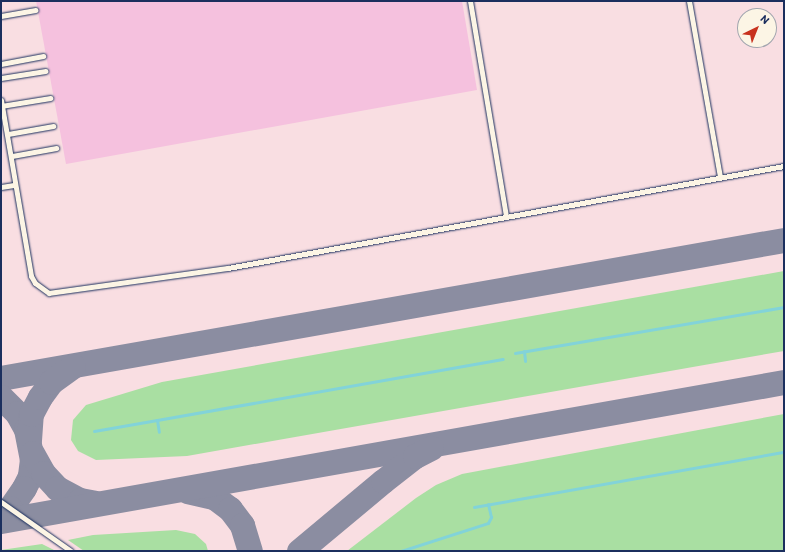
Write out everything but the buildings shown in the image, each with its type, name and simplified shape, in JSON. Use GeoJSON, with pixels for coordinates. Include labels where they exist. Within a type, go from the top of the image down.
{"type":"FeatureCollection","features":[{"type":"Feature","properties":{"kind":"lane"},"geometry":{"type":"LineString","coordinates":[[470,1],[506,216]]}},
{"type":"Feature","properties":{"kind":"lane"},"geometry":{"type":"LineString","coordinates":[[689,1],[720,177]]}},
{"type":"Feature","properties":{"kind":"lane"},"geometry":{"type":"LineString","coordinates":[[1,16],[35,10]]}},
{"type":"Feature","properties":{"kind":"lane"},"geometry":{"type":"LineString","coordinates":[[1,64],[43,56]]}},
{"type":"Feature","properties":{"kind":"lane"},"geometry":{"type":"LineString","coordinates":[[1,78],[45,70]]}},
{"type":"Feature","properties":{"kind":"lane"},"geometry":{"type":"LineString","coordinates":[[2,106],[50,98]]}},
{"type":"Feature","properties":{"kind":"lane"},"geometry":{"type":"LineString","coordinates":[[1,100],[12,156],[14,185],[31,276],[35,283],[49,293],[228,268],[784,166]]}},
{"type":"Feature","properties":{"kind":"lane"},"geometry":{"type":"LineString","coordinates":[[8,134],[53,126]]}},
{"type":"Feature","properties":{"kind":"lane"},"geometry":{"type":"LineString","coordinates":[[12,156],[56,148]]}},
{"type":"Feature","properties":{"kind":"lane"},"geometry":{"type":"LineString","coordinates":[[1,188],[14,185]]}},
{"type":"Feature","properties":{"kind":"lane"},"geometry":{"type":"LineString","coordinates":[[1,502],[71,551]]}},
{"type":"Feature","properties":{"kind":"shaded area"},"geometry":{"type":"Polygon","coordinates":[[[1,1],[784,1],[784,551],[1,551],[1,1]]]}},
{"type":"Feature","properties":{"kind":"green space"},"geometry":{"type":"Polygon","coordinates":[[[784,271],[784,351],[187,456],[96,460],[78,451],[71,440],[73,420],[86,405],[162,382],[784,271]]]}},
{"type":"Feature","properties":{"kind":"green space"},"geometry":{"type":"Polygon","coordinates":[[[784,414],[784,551],[347,551],[416,498],[436,485],[462,474],[784,414]]]}},
{"type":"Feature","properties":{"kind":"green space"},"geometry":{"type":"Polygon","coordinates":[[[176,530],[195,534],[206,544],[208,551],[84,551],[68,540],[93,535],[176,530]]]}},
{"type":"Feature","properties":{"kind":"green space"},"geometry":{"type":"Polygon","coordinates":[[[42,544],[56,551],[1,551],[1,550],[42,544]]]}},
{"type":"Feature","properties":{"kind":"waterway"},"geometry":{"type":"LineString","coordinates":[[515,353],[784,307]]}},
{"type":"Feature","properties":{"kind":"waterway"},"geometry":{"type":"LineString","coordinates":[[524,351],[525,361]]}},
{"type":"Feature","properties":{"kind":"waterway"},"geometry":{"type":"LineString","coordinates":[[157,420],[503,359]]}},
{"type":"Feature","properties":{"kind":"waterway"},"geometry":{"type":"LineString","coordinates":[[94,431],[157,420],[159,432]]}},
{"type":"Feature","properties":{"kind":"waterway"},"geometry":{"type":"LineString","coordinates":[[474,507],[784,452]]}},
{"type":"Feature","properties":{"kind":"waterway"},"geometry":{"type":"LineString","coordinates":[[401,551],[488,523],[491,517],[488,504]]}},
{"type":"Feature","properties":{"kind":"taxiway"},"geometry":{"type":"LineString","coordinates":[[1,378],[784,240]]}},
{"type":"Feature","properties":{"kind":"taxiway"},"geometry":{"type":"LineString","coordinates":[[29,440],[31,414],[40,397],[51,382],[73,366]]}},
{"type":"Feature","properties":{"kind":"taxiway"},"geometry":{"type":"LineString","coordinates":[[1,521],[784,382]]}},
{"type":"Feature","properties":{"kind":"taxiway"},"geometry":{"type":"LineString","coordinates":[[1,397],[17,413],[26,429],[32,459],[30,476],[24,488],[10,508],[1,514]]}},
{"type":"Feature","properties":{"kind":"taxiway"},"geometry":{"type":"LineString","coordinates":[[299,551],[415,456],[431,448]]}},
{"type":"Feature","properties":{"kind":"taxiway"},"geometry":{"type":"LineString","coordinates":[[32,453],[43,473],[57,488],[80,500],[95,503]]}},
{"type":"Feature","properties":{"kind":"taxiway"},"geometry":{"type":"LineString","coordinates":[[187,491],[214,497],[230,509],[242,525],[250,551]]}}]}
